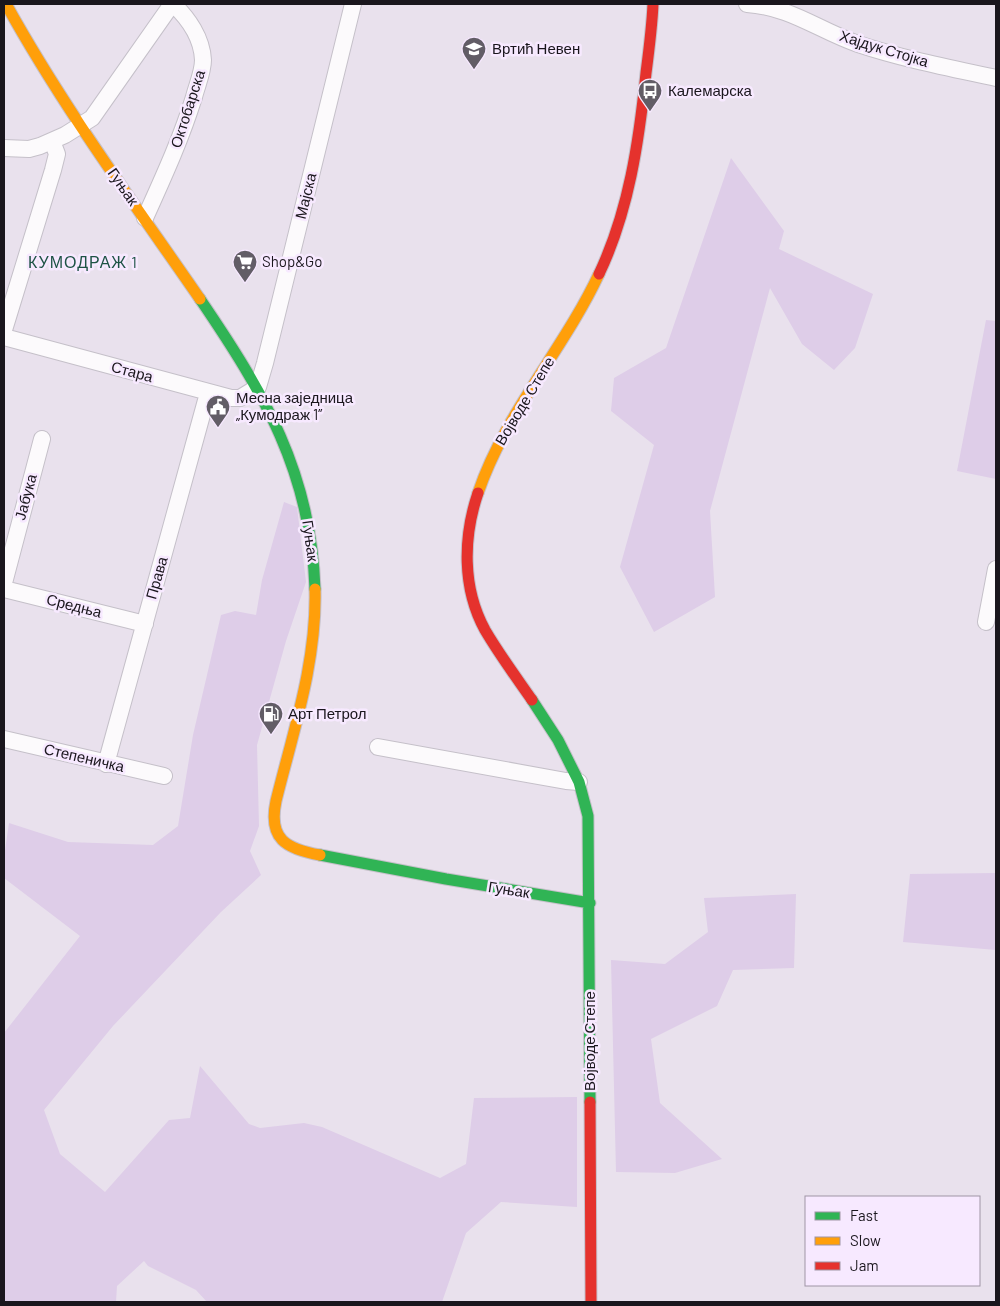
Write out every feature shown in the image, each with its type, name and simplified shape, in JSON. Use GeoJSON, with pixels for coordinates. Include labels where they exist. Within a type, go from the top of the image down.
{"type":"FeatureCollection","features":[{"type":"Feature","properties":{"kind":"street","name":"Гуњак"},"geometry":{"type":"LineString","coordinates":[[6,4],[23,36],[80,126],[235,349],[258,387],[284,441],[298,478],[309,525],[315,595],[312,648],[308,670],[294,720],[274,811],[274,828],[283,842],[304,852],[446,879],[590,903]]}},
{"type":"Feature","properties":{"kind":"street","name":"Октобарска"},"geometry":{"type":"LineString","coordinates":[[4,148],[29,149],[52,141],[80,126],[95,114],[172,4],[184,15],[193,28],[201,47],[202,69],[182,134],[145,218]]}},
{"type":"Feature","properties":{"kind":"street","name":"Мајска"},"geometry":{"type":"LineString","coordinates":[[258,387],[353,4]]}},
{"type":"Feature","properties":{"kind":"street","name":"Војводе Степе"},"geometry":{"type":"LineString","coordinates":[[591,1302],[588,816],[579,782],[547,721],[502,656],[476,613],[466,568],[468,543],[480,487],[492,458],[586,301],[603,266],[615,234],[632,173],[639,130],[646,77],[652,4]]}},
{"type":"Feature","properties":{"kind":"street","name":"Хајдук Стојка"},"geometry":{"type":"LineString","coordinates":[[747,4],[786,11],[844,39],[868,47],[996,78]]}},
{"type":"Feature","properties":{"kind":"street"},"geometry":{"type":"LineString","coordinates":[[4,330],[56,159],[56,150],[52,141]]}},
{"type":"Feature","properties":{"kind":"street","name":"Стара"},"geometry":{"type":"LineString","coordinates":[[4,337],[230,398],[240,398],[258,387]]}},
{"type":"Feature","properties":{"kind":"street","name":"Права"},"geometry":{"type":"LineString","coordinates":[[106,764],[208,393]]}},
{"type":"Feature","properties":{"kind":"street","name":"Јабука"},"geometry":{"type":"LineString","coordinates":[[4,583],[42,439]]}},
{"type":"Feature","properties":{"kind":"street"},"geometry":{"type":"LineString","coordinates":[[986,622],[996,569]]}},
{"type":"Feature","properties":{"kind":"street","name":"Средња"},"geometry":{"type":"LineString","coordinates":[[4,589],[144,624]]}},
{"type":"Feature","properties":{"kind":"street","name":"Степеничка"},"geometry":{"type":"LineString","coordinates":[[4,738],[106,764],[164,776]]}},
{"type":"Feature","properties":{"kind":"street"},"geometry":{"type":"LineString","coordinates":[[378,747],[566,782],[579,782]]}},
{"type":"Feature","properties":{"kind":"shaded area"},"geometry":{"type":"Polygon","coordinates":[[[731,158],[784,231],[779,249],[873,294],[855,348],[834,370],[802,344],[770,288],[710,511],[715,597],[654,632],[620,567],[654,445],[611,411],[614,378],[666,348],[731,158]]]}},
{"type":"Feature","properties":{"kind":"shaded area"},"geometry":{"type":"Polygon","coordinates":[[[986,320],[996,321],[996,479],[957,471],[986,320]]]}},
{"type":"Feature","properties":{"kind":"shaded area"},"geometry":{"type":"Polygon","coordinates":[[[284,502],[297,507],[306,582],[286,641],[257,745],[259,826],[250,851],[261,875],[221,912],[113,1026],[44,1110],[60,1154],[105,1192],[169,1120],[190,1118],[200,1066],[249,1124],[260,1128],[304,1123],[322,1127],[440,1178],[466,1164],[474,1098],[577,1097],[577,1207],[501,1202],[466,1233],[442,1302],[207,1302],[196,1290],[148,1266],[144,1261],[117,1286],[116,1302],[4,1302],[4,1033],[80,936],[4,878],[4,857],[9,823],[68,842],[153,845],[178,826],[193,735],[221,615],[235,611],[256,615],[262,580],[284,502]]]}},
{"type":"Feature","properties":{"kind":"shaded area"},"geometry":{"type":"Polygon","coordinates":[[[996,873],[996,950],[903,942],[910,874],[996,873]]]}},
{"type":"Feature","properties":{"kind":"shaded area"},"geometry":{"type":"Polygon","coordinates":[[[796,894],[794,968],[733,970],[717,1006],[651,1039],[660,1103],[722,1159],[675,1173],[616,1172],[611,960],[665,964],[708,932],[704,898],[796,894]]]}},
{"type":"Feature","properties":{"kind":"traffic: fast"},"geometry":{"type":"LineString","coordinates":[[200,299],[244,368],[280,435],[294,471],[304,508],[312,547],[315,589]]}},
{"type":"Feature","properties":{"kind":"traffic: fast"},"geometry":{"type":"LineString","coordinates":[[532,700],[558,740],[579,782],[588,816],[590,1102]]}},
{"type":"Feature","properties":{"kind":"traffic: fast"},"geometry":{"type":"LineString","coordinates":[[320,855],[446,879],[590,903]]}},
{"type":"Feature","properties":{"kind":"traffic: slow"},"geometry":{"type":"LineString","coordinates":[[6,4],[75,117],[200,299]]}},
{"type":"Feature","properties":{"kind":"traffic: slow"},"geometry":{"type":"LineString","coordinates":[[478,493],[503,436],[569,329],[599,274]]}},
{"type":"Feature","properties":{"kind":"traffic: slow"},"geometry":{"type":"LineString","coordinates":[[315,589],[315,616],[308,670],[274,814],[277,833],[282,840],[308,853],[320,855]]}},
{"type":"Feature","properties":{"kind":"traffic: jam"},"geometry":{"type":"LineString","coordinates":[[599,274],[618,226],[631,175],[643,99],[653,4]]}},
{"type":"Feature","properties":{"kind":"traffic: jam"},"geometry":{"type":"LineString","coordinates":[[478,493],[470,527],[467,562],[472,597],[477,614],[485,630],[532,700]]}},
{"type":"Feature","properties":{"kind":"traffic: jam"},"geometry":{"type":"LineString","coordinates":[[590,1102],[591,1302]]}},
{"type":"Feature","properties":{"kind":"place","name":"Вртић Невен"},"geometry":{"type":"Point","coordinates":[474,70]}},
{"type":"Feature","properties":{"kind":"place","name":"Калемарска"},"geometry":{"type":"Point","coordinates":[650,112]}},
{"type":"Feature","properties":{"kind":"place","name":"Shop&Go"},"geometry":{"type":"Point","coordinates":[245,283]}},
{"type":"Feature","properties":{"kind":"place","name":"Месна заједница „Кумодраж 1”"},"geometry":{"type":"Point","coordinates":[218,428]}},
{"type":"Feature","properties":{"kind":"place","name":"Арт Петрол"},"geometry":{"type":"Point","coordinates":[271,735]}},
{"type":"Feature","properties":{"kind":"district","name":"КУМОДРАЖ 1"},"geometry":{"type":"Point","coordinates":[83,262]}}]}
